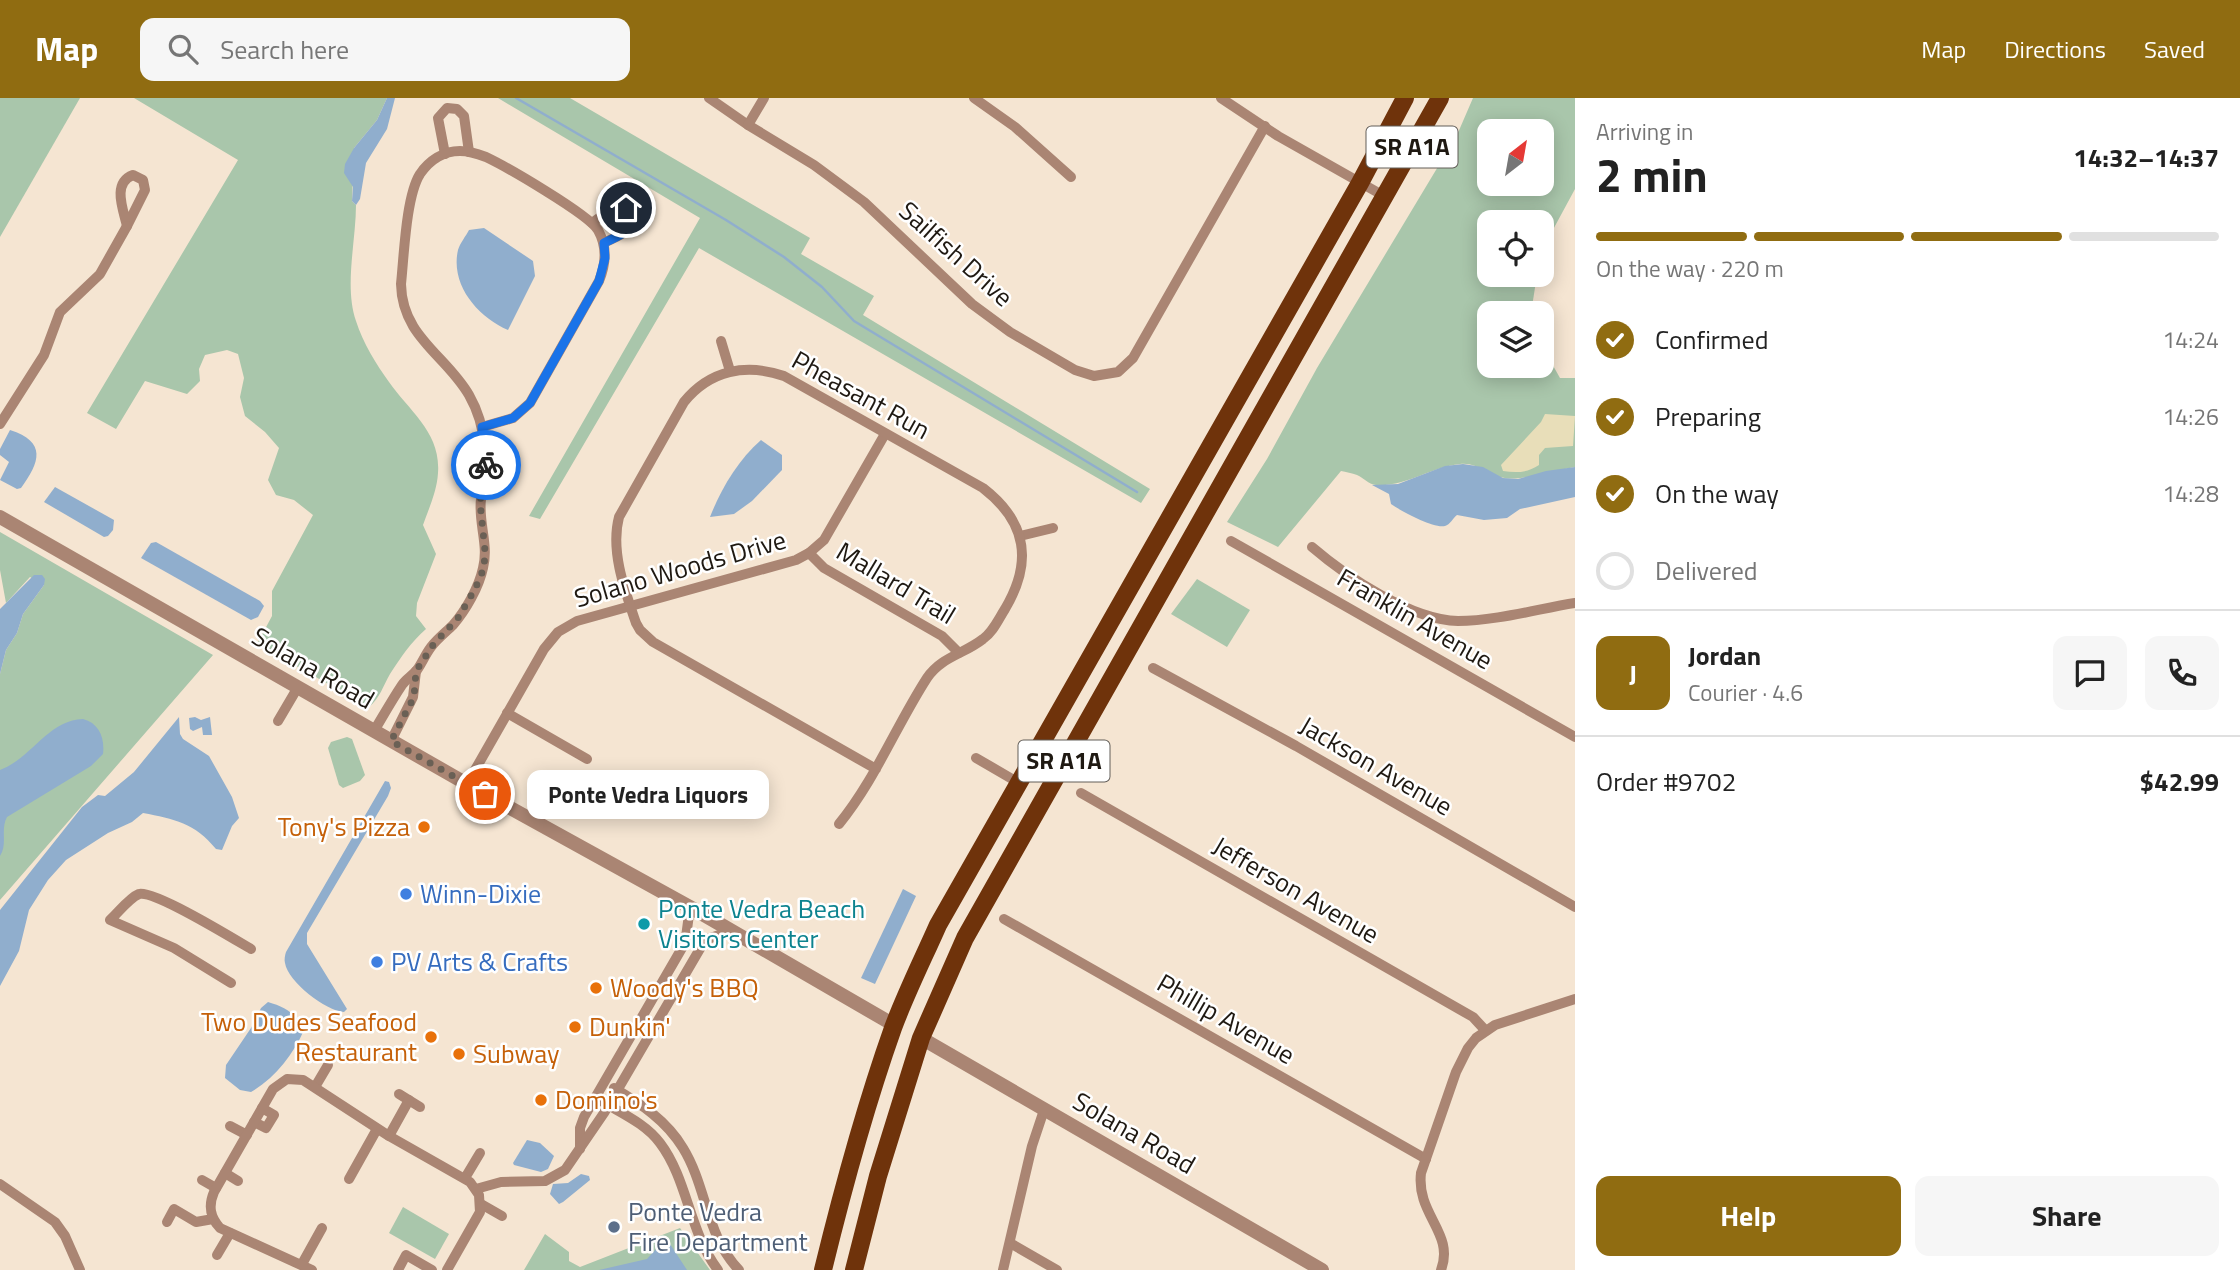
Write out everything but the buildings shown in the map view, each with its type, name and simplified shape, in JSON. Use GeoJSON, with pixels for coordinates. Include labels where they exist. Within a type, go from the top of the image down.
{"type":"FeatureCollection","features":[{"type":"Feature","properties":{"kind":"main road","name":"SR A1A"},"geometry":{"type":"LineString","coordinates":[[823,1270],[851,1156],[894,1025],[939,925],[1360,183],[1405,98]]}},
{"type":"Feature","properties":{"kind":"main road","name":"SR A1A"},"geometry":{"type":"LineString","coordinates":[[853,1270],[878,1176],[921,1038],[965,938],[1440,98]]}},
{"type":"Feature","properties":{"kind":"main road"},"geometry":{"type":"LineString","coordinates":[[1213,442],[1237,456]]}},
{"type":"Feature","properties":{"kind":"main road"},"geometry":{"type":"LineString","coordinates":[[1068,697],[1092,711]]}},
{"type":"Feature","properties":{"kind":"main road"},"geometry":{"type":"LineString","coordinates":[[894,1025],[921,1038]]}},
{"type":"Feature","properties":{"kind":"street","name":"Sailfish Drive"},"geometry":{"type":"LineString","coordinates":[[709,98],[814,165],[864,202],[972,304],[998,324],[1075,370],[1094,376],[1118,372],[1133,358],[1265,126]]}},
{"type":"Feature","properties":{"kind":"street"},"geometry":{"type":"LineString","coordinates":[[748,125],[764,98]]}},
{"type":"Feature","properties":{"kind":"street"},"geometry":{"type":"LineString","coordinates":[[974,98],[1015,127],[1071,177]]}},
{"type":"Feature","properties":{"kind":"street"},"geometry":{"type":"LineString","coordinates":[[1221,98],[1384,196]]}},
{"type":"Feature","properties":{"kind":"street"},"geometry":{"type":"LineString","coordinates":[[445,154],[438,118],[447,108],[457,109],[464,116],[468,152]]}},
{"type":"Feature","properties":{"kind":"street"},"geometry":{"type":"LineString","coordinates":[[374,731],[404,682],[458,618],[484,568],[480,502],[486,458],[482,427],[462,384],[416,333],[401,297],[413,189],[426,166],[445,154],[458,151],[486,158],[586,216],[604,243],[605,258],[599,281],[530,403],[513,418],[482,427]]}},
{"type":"Feature","properties":{"kind":"street"},"geometry":{"type":"LineString","coordinates":[[592,223],[614,207],[620,206],[633,215],[630,228],[604,243]]}},
{"type":"Feature","properties":{"kind":"street"},"geometry":{"type":"LineString","coordinates":[[0,424],[44,355],[60,312],[100,274],[127,226]]}},
{"type":"Feature","properties":{"kind":"street"},"geometry":{"type":"LineString","coordinates":[[721,341],[730,371]]}},
{"type":"Feature","properties":{"kind":"street","name":"Pheasant Run"},"geometry":{"type":"LineString","coordinates":[[757,369],[784,376],[983,488],[1006,509],[1020,536],[1020,576],[1010,600],[986,637],[939,664],[930,674],[876,769],[653,642],[640,630],[631,606],[616,550],[616,528],[620,517],[684,402],[712,378],[730,371],[757,369]]}},
{"type":"Feature","properties":{"kind":"street","name":"Solano Woods Drive"},"geometry":{"type":"LineString","coordinates":[[467,784],[544,649],[558,632],[577,621],[796,560],[809,553],[824,540],[885,434]]}},
{"type":"Feature","properties":{"kind":"street","name":"Solana Road"},"geometry":{"type":"LineString","coordinates":[[0,517],[894,1025]]}},
{"type":"Feature","properties":{"kind":"street"},"geometry":{"type":"LineString","coordinates":[[1020,536],[1053,528]]}},
{"type":"Feature","properties":{"kind":"street","name":"Franklin Avenue"},"geometry":{"type":"LineString","coordinates":[[1231,541],[1575,737]]}},
{"type":"Feature","properties":{"kind":"street"},"geometry":{"type":"LineString","coordinates":[[1312,547],[1343,572],[1401,605],[1440,619],[1467,621],[1575,603]]}},
{"type":"Feature","properties":{"kind":"street","name":"Mallard Trail"},"geometry":{"type":"LineString","coordinates":[[809,553],[824,568],[942,636],[959,653]]}},
{"type":"Feature","properties":{"kind":"street","name":"Jackson Avenue"},"geometry":{"type":"LineString","coordinates":[[1153,668],[1284,739],[1575,907]]}},
{"type":"Feature","properties":{"kind":"street"},"geometry":{"type":"LineString","coordinates":[[391,741],[414,697],[416,671]]}},
{"type":"Feature","properties":{"kind":"street"},"geometry":{"type":"LineString","coordinates":[[278,721],[298,687]]}},
{"type":"Feature","properties":{"kind":"street"},"geometry":{"type":"LineString","coordinates":[[507,713],[587,759]]}},
{"type":"Feature","properties":{"kind":"street"},"geometry":{"type":"LineString","coordinates":[[976,758],[1019,783]]}},
{"type":"Feature","properties":{"kind":"street"},"geometry":{"type":"LineString","coordinates":[[839,824],[859,799],[876,769]]}},
{"type":"Feature","properties":{"kind":"street","name":"Jefferson Avenue"},"geometry":{"type":"LineString","coordinates":[[1081,793],[1473,1017],[1485,1031]]}},
{"type":"Feature","properties":{"kind":"street"},"geometry":{"type":"LineString","coordinates":[[232,983],[174,948],[110,920],[138,895],[146,894],[194,916],[251,949]]}},
{"type":"Feature","properties":{"kind":"street"},"geometry":{"type":"LineString","coordinates":[[580,1149],[580,1128],[595,1097],[682,948],[690,907]]}},
{"type":"Feature","properties":{"kind":"street","name":"Phillip Avenue"},"geometry":{"type":"LineString","coordinates":[[1004,919],[1426,1159]]}},
{"type":"Feature","properties":{"kind":"street"},"geometry":{"type":"LineString","coordinates":[[476,1189],[501,1182],[545,1181],[565,1170],[609,1105],[701,947],[708,939],[730,931]]}},
{"type":"Feature","properties":{"kind":"street"},"geometry":{"type":"LineString","coordinates":[[1441,1270],[1445,1249],[1421,1196],[1421,1173],[1461,1059],[1476,1038],[1495,1025],[1575,999]]}},
{"type":"Feature","properties":{"kind":"street","name":"Solana Road"},"geometry":{"type":"LineString","coordinates":[[921,1038],[1322,1270]]}},
{"type":"Feature","properties":{"kind":"street"},"geometry":{"type":"LineString","coordinates":[[315,1087],[328,1065]]}},
{"type":"Feature","properties":{"kind":"street"},"geometry":{"type":"LineString","coordinates":[[322,1228],[307,1267],[220,1228],[213,1219],[210,1206],[215,1190],[273,1089],[280,1083],[295,1078],[315,1087],[388,1136],[465,1178],[476,1189],[481,1204],[477,1220],[447,1270]]}},
{"type":"Feature","properties":{"kind":"street"},"geometry":{"type":"LineString","coordinates":[[603,1083],[647,1109],[674,1135],[684,1150],[725,1253],[739,1270]]}},
{"type":"Feature","properties":{"kind":"street"},"geometry":{"type":"LineString","coordinates":[[388,1136],[404,1097],[420,1107]]}},
{"type":"Feature","properties":{"kind":"street"},"geometry":{"type":"LineString","coordinates":[[595,1097],[642,1126],[662,1144],[706,1252],[718,1270]]}},
{"type":"Feature","properties":{"kind":"street"},"geometry":{"type":"LineString","coordinates":[[1003,1270],[1032,1146],[1044,1110]]}},
{"type":"Feature","properties":{"kind":"street"},"geometry":{"type":"LineString","coordinates":[[230,1126],[247,1135]]}},
{"type":"Feature","properties":{"kind":"street"},"geometry":{"type":"LineString","coordinates":[[349,1179],[377,1129]]}},
{"type":"Feature","properties":{"kind":"street"},"geometry":{"type":"LineString","coordinates":[[465,1178],[480,1153]]}},
{"type":"Feature","properties":{"kind":"street"},"geometry":{"type":"LineString","coordinates":[[225,1173],[238,1181]]}},
{"type":"Feature","properties":{"kind":"street"},"geometry":{"type":"LineString","coordinates":[[202,1180],[215,1190]]}},
{"type":"Feature","properties":{"kind":"street"},"geometry":{"type":"LineString","coordinates":[[0,1184],[55,1222],[80,1270]]}},
{"type":"Feature","properties":{"kind":"street"},"geometry":{"type":"LineString","coordinates":[[481,1204],[502,1216]]}},
{"type":"Feature","properties":{"kind":"street"},"geometry":{"type":"LineString","coordinates":[[167,1222],[174,1209],[196,1222],[213,1219]]}},
{"type":"Feature","properties":{"kind":"street"},"geometry":{"type":"LineString","coordinates":[[692,1217],[707,1211]]}},
{"type":"Feature","properties":{"kind":"street"},"geometry":{"type":"LineString","coordinates":[[218,1255],[230,1233]]}},
{"type":"Feature","properties":{"kind":"street"},"geometry":{"type":"LineString","coordinates":[[1010,1243],[1057,1270]]}},
{"type":"Feature","properties":{"kind":"street"},"geometry":{"type":"LineString","coordinates":[[398,1270],[406,1255],[432,1270]]}},
{"type":"Feature","properties":{"kind":"green space"},"geometry":{"type":"Polygon","coordinates":[[[0,98],[80,98],[0,237],[0,98]]]}},
{"type":"Feature","properties":{"kind":"green space"},"geometry":{"type":"Polygon","coordinates":[[[134,98],[387,98],[377,120],[354,148],[352,201],[356,205],[356,219],[351,294],[356,321],[370,353],[422,423],[434,446],[438,473],[423,525],[436,554],[417,603],[416,616],[426,629],[402,656],[379,696],[369,707],[257,644],[272,616],[272,591],[313,515],[294,500],[276,495],[268,480],[279,448],[245,416],[240,397],[244,378],[238,354],[227,350],[205,355],[199,369],[200,381],[187,394],[145,381],[116,429],[87,413],[238,160],[134,98]]]}},
{"type":"Feature","properties":{"kind":"green space"},"geometry":{"type":"Polygon","coordinates":[[[498,98],[570,98],[810,238],[801,254],[874,296],[863,315],[1150,489],[1141,503],[699,248],[540,519],[529,516],[700,218],[498,98]]]}},
{"type":"Feature","properties":{"kind":"green space"},"geometry":{"type":"Polygon","coordinates":[[[1473,98],[1575,98],[1575,189],[1554,228],[1554,210],[1477,210],[1477,287],[1535,287],[1533,301],[1477,301],[1477,378],[1554,378],[1554,367],[1560,378],[1575,378],[1575,467],[1512,479],[1499,477],[1472,465],[1460,464],[1387,485],[1376,485],[1357,475],[1341,471],[1278,547],[1227,522],[1267,459],[1317,368],[1457,135],[1473,98]]]}},
{"type":"Feature","properties":{"kind":"green space"},"geometry":{"type":"Polygon","coordinates":[[[0,532],[213,655],[0,900],[0,674],[6,650],[17,633],[23,614],[44,585],[30,577],[6,603],[0,570],[0,532]]]}},
{"type":"Feature","properties":{"kind":"green space"},"geometry":{"type":"Polygon","coordinates":[[[1197,579],[1250,610],[1227,647],[1171,614],[1197,579]]]}},
{"type":"Feature","properties":{"kind":"green space"},"geometry":{"type":"Polygon","coordinates":[[[347,737],[352,739],[365,775],[360,781],[343,788],[339,785],[328,748],[331,742],[347,737]]]}},
{"type":"Feature","properties":{"kind":"green space"},"geometry":{"type":"Polygon","coordinates":[[[403,1207],[449,1234],[435,1259],[389,1233],[403,1207]]]}},
{"type":"Feature","properties":{"kind":"green space"},"geometry":{"type":"Polygon","coordinates":[[[680,1228],[710,1270],[524,1270],[545,1234],[569,1252],[569,1261],[580,1267],[680,1228]]]}},
{"type":"Feature","properties":{"kind":"sand"},"geometry":{"type":"Polygon","coordinates":[[[1545,414],[1575,416],[1573,446],[1545,448],[1539,455],[1539,465],[1530,470],[1503,471],[1501,465],[1541,422],[1545,414]]]}},
{"type":"Feature","properties":{"kind":"water"},"geometry":{"type":"Polygon","coordinates":[[[387,98],[395,98],[387,129],[366,163],[360,199],[356,205],[352,201],[353,187],[344,173],[345,164],[354,148],[377,120],[387,98]]]}},
{"type":"Feature","properties":{"kind":"water"},"geometry":{"type":"Polygon","coordinates":[[[484,228],[533,261],[535,276],[508,330],[486,317],[477,308],[462,287],[458,275],[460,245],[469,230],[484,228]]]}},
{"type":"Feature","properties":{"kind":"water"},"geometry":{"type":"Polygon","coordinates":[[[10,430],[30,440],[36,454],[32,470],[21,488],[17,489],[0,480],[9,462],[0,455],[0,449],[10,430]]]}},
{"type":"Feature","properties":{"kind":"water"},"geometry":{"type":"Polygon","coordinates":[[[761,440],[782,455],[782,470],[752,501],[734,514],[710,517],[731,475],[761,440]]]}},
{"type":"Feature","properties":{"kind":"water"},"geometry":{"type":"Polygon","coordinates":[[[1463,464],[1483,467],[1503,478],[1518,479],[1575,467],[1575,497],[1520,509],[1507,518],[1484,520],[1457,515],[1447,525],[1440,526],[1418,519],[1391,504],[1389,494],[1372,485],[1398,484],[1445,466],[1463,464]]]}},
{"type":"Feature","properties":{"kind":"water"},"geometry":{"type":"Polygon","coordinates":[[[55,487],[114,520],[113,530],[104,537],[44,502],[55,487]]]}},
{"type":"Feature","properties":{"kind":"water"},"geometry":{"type":"Polygon","coordinates":[[[156,542],[260,601],[264,606],[258,617],[251,620],[141,558],[151,543],[156,542]]]}},
{"type":"Feature","properties":{"kind":"water"},"geometry":{"type":"Polygon","coordinates":[[[34,575],[42,575],[45,579],[44,585],[23,614],[17,633],[6,650],[0,674],[0,609],[34,575]]]}},
{"type":"Feature","properties":{"kind":"water"},"geometry":{"type":"Polygon","coordinates":[[[179,717],[180,734],[183,739],[209,756],[232,797],[239,818],[232,826],[222,850],[216,849],[192,828],[143,813],[132,822],[108,833],[66,860],[48,880],[29,910],[19,951],[0,986],[0,910],[82,807],[98,795],[105,796],[134,772],[179,717]]]}},
{"type":"Feature","properties":{"kind":"water"},"geometry":{"type":"Polygon","coordinates":[[[210,717],[212,735],[203,735],[202,727],[193,731],[190,729],[189,718],[201,720],[210,717]]]}},
{"type":"Feature","properties":{"kind":"water"},"geometry":{"type":"Polygon","coordinates":[[[83,719],[93,724],[100,732],[103,754],[91,766],[7,817],[0,856],[0,770],[22,757],[50,732],[71,721],[83,719]]]}},
{"type":"Feature","properties":{"kind":"water"},"geometry":{"type":"Polygon","coordinates":[[[385,781],[389,782],[391,788],[388,796],[307,933],[307,944],[347,1009],[344,1012],[328,1007],[300,987],[288,971],[285,956],[385,781]]]}},
{"type":"Feature","properties":{"kind":"water"},"geometry":{"type":"Polygon","coordinates":[[[903,889],[916,896],[875,984],[861,978],[903,889]]]}},
{"type":"Feature","properties":{"kind":"water"},"geometry":{"type":"Polygon","coordinates":[[[268,1002],[289,1012],[304,1030],[289,1057],[268,1080],[251,1092],[240,1090],[225,1078],[226,1065],[261,1008],[268,1002]]]}},
{"type":"Feature","properties":{"kind":"water"},"geometry":{"type":"Polygon","coordinates":[[[527,1140],[540,1143],[554,1156],[548,1169],[541,1172],[514,1165],[527,1140]]]}},
{"type":"Feature","properties":{"kind":"water"},"geometry":{"type":"Polygon","coordinates":[[[581,1174],[589,1176],[590,1180],[559,1204],[550,1194],[553,1184],[568,1183],[581,1174]]]}},
{"type":"Feature","properties":{"kind":"water"},"geometry":{"type":"Polygon","coordinates":[[[670,1244],[687,1270],[599,1270],[647,1259],[656,1249],[670,1244]]]}},
{"type":"Feature","properties":{"kind":"waterway"},"geometry":{"type":"LineString","coordinates":[[516,98],[726,220],[784,257],[822,287],[854,321],[1137,492]]}},
{"type":"Feature","properties":{"kind":"way so far"},"geometry":{"type":"LineString","coordinates":[[485,794],[391,741],[414,697],[416,671],[425,655],[458,618],[484,568],[485,538],[480,502],[486,465]]}},
{"type":"Feature","properties":{"kind":"place","name":"Ponte Vedra Liquors"},"geometry":{"type":"Point","coordinates":[485,794]}},
{"type":"Feature","properties":{"kind":"place","name":"Tony's Pizza"},"geometry":{"type":"Point","coordinates":[424,827]}},
{"type":"Feature","properties":{"kind":"place","name":"Winn-Dixie"},"geometry":{"type":"Point","coordinates":[406,894]}},
{"type":"Feature","properties":{"kind":"place","name":"Ponte Vedra Beach Visitors Center"},"geometry":{"type":"Point","coordinates":[644,924]}},
{"type":"Feature","properties":{"kind":"place","name":"PV Arts & Crafts"},"geometry":{"type":"Point","coordinates":[377,962]}},
{"type":"Feature","properties":{"kind":"place","name":"Woody's BBQ"},"geometry":{"type":"Point","coordinates":[596,988]}},
{"type":"Feature","properties":{"kind":"place","name":"Dunkin'"},"geometry":{"type":"Point","coordinates":[575,1027]}},
{"type":"Feature","properties":{"kind":"place","name":"Two Dudes Seafood Restaurant"},"geometry":{"type":"Point","coordinates":[431,1037]}},
{"type":"Feature","properties":{"kind":"place","name":"Subway"},"geometry":{"type":"Point","coordinates":[459,1054]}},
{"type":"Feature","properties":{"kind":"place","name":"Domino's"},"geometry":{"type":"Point","coordinates":[541,1100]}},
{"type":"Feature","properties":{"kind":"place","name":"Ponte Vedra Fire Department"},"geometry":{"type":"Point","coordinates":[614,1227]}},
{"type":"Feature","properties":{"kind":"route"},"geometry":{"type":"LineString","coordinates":[[486,465],[482,427],[513,418],[530,403],[599,281],[605,258],[604,243],[626,232],[633,224],[633,215],[626,208]]}}]}
